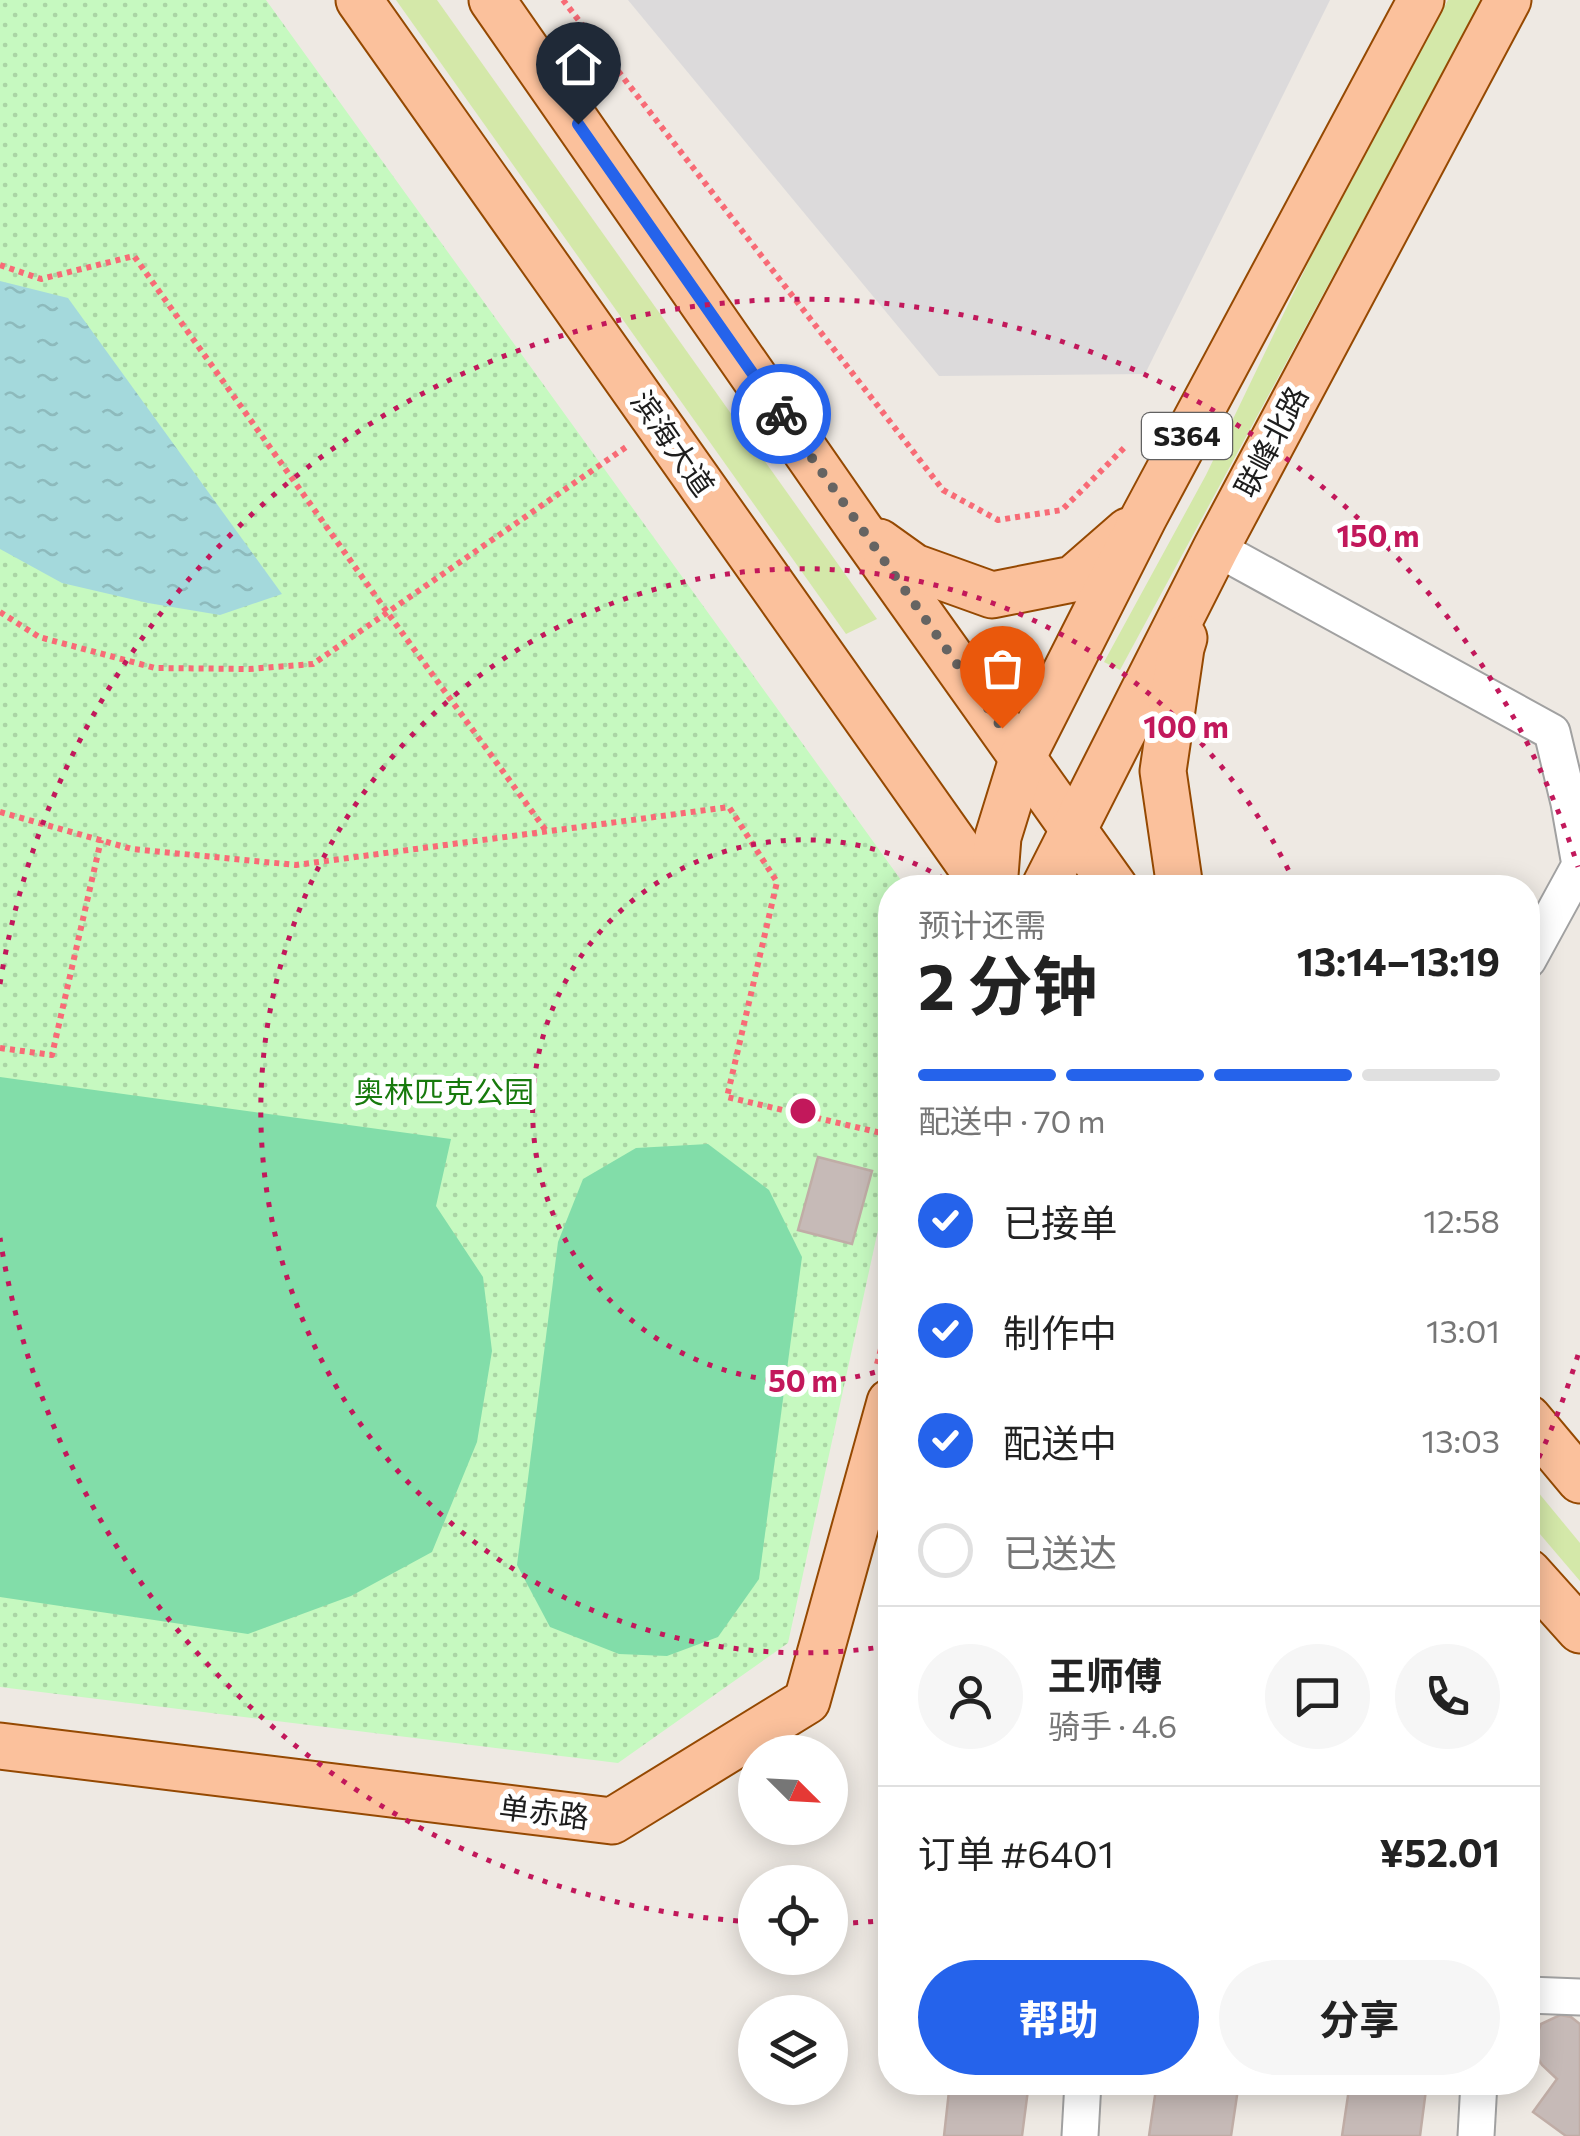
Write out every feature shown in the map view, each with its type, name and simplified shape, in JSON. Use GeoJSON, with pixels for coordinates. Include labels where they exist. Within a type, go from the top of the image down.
{"type":"FeatureCollection","features":[{"type":"Feature","properties":{"kind":"main road","name":"滨海大道"},"geometry":{"type":"LineString","coordinates":[[359,0],[977,875]]}},
{"type":"Feature","properties":{"kind":"main road"},"geometry":{"type":"LineString","coordinates":[[492,0],[1106,875]]}},
{"type":"Feature","properties":{"kind":"main road","name":"S364"},"geometry":{"type":"LineString","coordinates":[[995,875],[998,837],[1022,756],[1144,517],[1421,0]]}},
{"type":"Feature","properties":{"kind":"main road","name":"联峰北路"},"geometry":{"type":"LineString","coordinates":[[1050,875],[1216,548],[1508,0]]}},
{"type":"Feature","properties":{"kind":"main road"},"geometry":{"type":"LineString","coordinates":[[860,528],[914,567],[992,595],[1073,579],[1144,517]]}},
{"type":"Feature","properties":{"kind":"main road"},"geometry":{"type":"LineString","coordinates":[[1178,875],[1163,770],[1181,648],[1216,548]]}},
{"type":"Feature","properties":{"kind":"main road","name":"单赤路"},"geometry":{"type":"LineString","coordinates":[[0,1746],[612,1822],[807,1701],[878,1408]]}},
{"type":"Feature","properties":{"kind":"main road"},"geometry":{"type":"LineString","coordinates":[[1540,1432],[1580,1480]]}},
{"type":"Feature","properties":{"kind":"main road"},"geometry":{"type":"LineString","coordinates":[[1540,1585],[1580,1630]]}},
{"type":"Feature","properties":{"kind":"street"},"geometry":{"type":"LineString","coordinates":[[1216,548],[1552,732],[1580,865],[1540,938]]}},
{"type":"Feature","properties":{"kind":"street"},"geometry":{"type":"LineString","coordinates":[[1540,1995],[1580,1997]]}},
{"type":"Feature","properties":{"kind":"street"},"geometry":{"type":"LineString","coordinates":[[1080,2136],[1082,2095]]}},
{"type":"Feature","properties":{"kind":"street"},"geometry":{"type":"LineString","coordinates":[[1476,2136],[1478,2095]]}},
{"type":"Feature","properties":{"kind":"path"},"geometry":{"type":"LineString","coordinates":[[563,0],[944,490],[998,520],[1062,510],[1127,445]]}},
{"type":"Feature","properties":{"kind":"path"},"geometry":{"type":"LineString","coordinates":[[0,266],[41,279],[134,256],[547,832]]}},
{"type":"Feature","properties":{"kind":"path"},"geometry":{"type":"LineString","coordinates":[[0,612],[38,637],[155,668],[250,669],[313,664],[632,443]]}},
{"type":"Feature","properties":{"kind":"path"},"geometry":{"type":"LineString","coordinates":[[0,812],[132,849],[296,865],[729,806],[776,882],[727,1097],[878,1133]]}},
{"type":"Feature","properties":{"kind":"path"},"geometry":{"type":"LineString","coordinates":[[0,1048],[52,1055],[101,840]]}},
{"type":"Feature","properties":{"kind":"shaded area"},"geometry":{"type":"Polygon","coordinates":[[[628,0],[1330,0],[1145,374],[939,376],[628,0]]]}},
{"type":"Feature","properties":{"kind":"green space","name":"奥林匹克公园"},"geometry":{"type":"Polygon","coordinates":[[[0,0],[266,0],[897,875],[878,875],[878,1230],[788,1643],[618,1763],[0,1687],[0,0]]]}},
{"type":"Feature","properties":{"kind":"green space"},"geometry":{"type":"Polygon","coordinates":[[[396,0],[437,0],[877,619],[846,634],[396,0]]]}},
{"type":"Feature","properties":{"kind":"green space"},"geometry":{"type":"Polygon","coordinates":[[[1448,0],[1482,0],[1120,670],[1104,662],[1206,475],[1311,257],[1448,0]]]}},
{"type":"Feature","properties":{"kind":"green space"},"geometry":{"type":"Polygon","coordinates":[[[0,1077],[451,1139],[436,1206],[483,1277],[492,1351],[477,1442],[432,1552],[351,1596],[248,1634],[0,1597],[0,1077]]]}},
{"type":"Feature","properties":{"kind":"green space"},"geometry":{"type":"Polygon","coordinates":[[[708,1144],[769,1190],[802,1257],[759,1579],[718,1637],[667,1656],[619,1654],[550,1627],[517,1565],[558,1242],[583,1179],[636,1148],[708,1144]]]}},
{"type":"Feature","properties":{"kind":"green space"},"geometry":{"type":"Polygon","coordinates":[[[1540,1495],[1580,1543],[1580,1581],[1540,1534],[1540,1495]]]}},
{"type":"Feature","properties":{"kind":"water"},"geometry":{"type":"Polygon","coordinates":[[[0,281],[68,298],[282,594],[220,615],[62,583],[0,549],[0,281]]]}},
{"type":"Feature","properties":{"kind":"building"},"geometry":{"type":"Polygon","coordinates":[[[818,1157],[872,1171],[852,1244],[798,1230],[818,1157]]]}},
{"type":"Feature","properties":{"kind":"building"},"geometry":{"type":"Polygon","coordinates":[[[1560,2015],[1580,2024],[1580,2136],[1566,2136],[1533,2112],[1557,2079],[1540,2062],[1541,2024],[1560,2015]]]}},
{"type":"Feature","properties":{"kind":"building"},"geometry":{"type":"Polygon","coordinates":[[[949,2095],[1027,2095],[1022,2136],[944,2136],[949,2095]]]}},
{"type":"Feature","properties":{"kind":"building"},"geometry":{"type":"Polygon","coordinates":[[[1155,2095],[1237,2095],[1231,2136],[1149,2136],[1155,2095]]]}},
{"type":"Feature","properties":{"kind":"building"},"geometry":{"type":"Polygon","coordinates":[[[1348,2095],[1425,2095],[1420,2136],[1342,2136],[1348,2095]]]}},
{"type":"Feature","properties":{"kind":"way so far"},"geometry":{"type":"LineString","coordinates":[[781,414],[1002,728]]}},
{"type":"Feature","properties":{"kind":"route"},"geometry":{"type":"LineString","coordinates":[[578,124],[781,414]]}}]}
